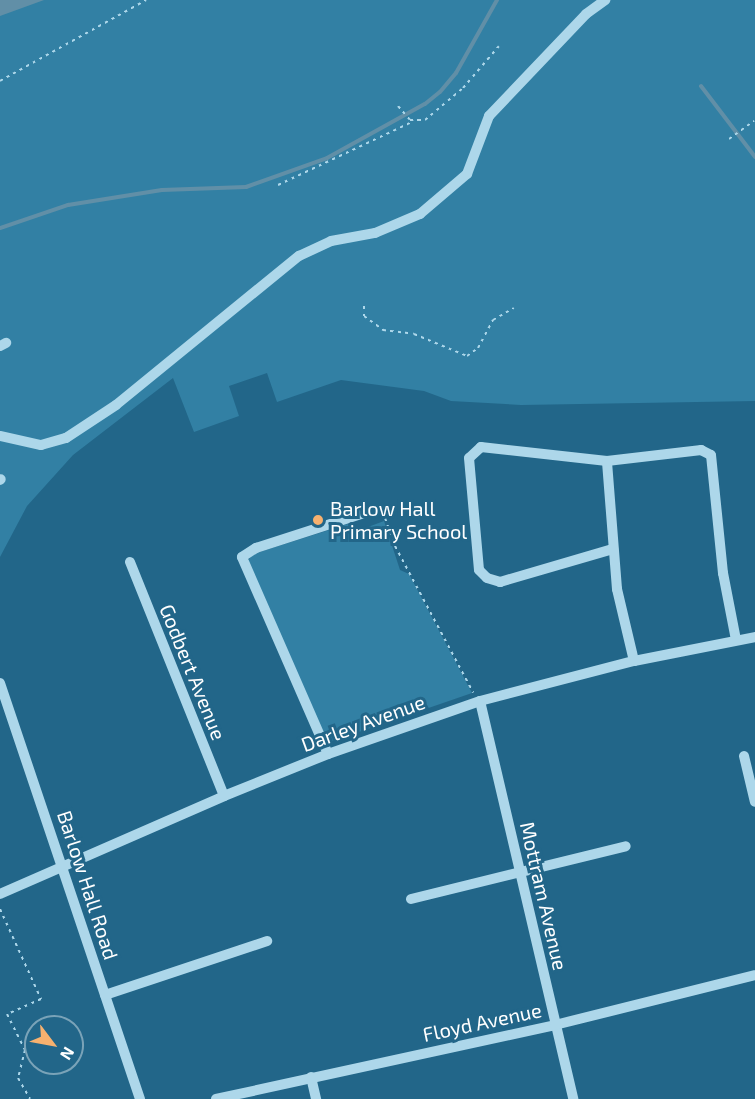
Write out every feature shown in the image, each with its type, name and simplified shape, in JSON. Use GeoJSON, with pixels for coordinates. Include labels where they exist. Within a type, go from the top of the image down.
{"type":"FeatureCollection","features":[{"type":"Feature","properties":{"kind":"street"},"geometry":{"type":"LineString","coordinates":[[0,436],[40,445],[66,438],[116,405],[298,256],[331,241],[375,233],[420,214],[467,174],[489,116],[586,14],[605,0]]}},
{"type":"Feature","properties":{"kind":"street"},"geometry":{"type":"LineString","coordinates":[[613,549],[500,582],[486,578],[479,570],[469,458],[482,447],[608,461],[701,450],[711,455],[723,573],[736,640]]}},
{"type":"Feature","properties":{"kind":"street"},"geometry":{"type":"LineString","coordinates":[[608,461],[617,589],[634,661]]}},
{"type":"Feature","properties":{"kind":"street"},"geometry":{"type":"LineString","coordinates":[[328,754],[242,557],[256,548],[382,511]]}},
{"type":"Feature","properties":{"kind":"street","name":"Godbert Avenue"},"geometry":{"type":"LineString","coordinates":[[130,562],[224,796]]}},
{"type":"Feature","properties":{"kind":"street","name":"Darley Avenue"},"geometry":{"type":"LineString","coordinates":[[0,894],[224,796],[328,754],[480,701],[634,661],[755,637]]}},
{"type":"Feature","properties":{"kind":"street","name":"Barlow Hall Road"},"geometry":{"type":"LineString","coordinates":[[0,683],[140,1099]]}},
{"type":"Feature","properties":{"kind":"street","name":"Mottram Avenue"},"geometry":{"type":"LineString","coordinates":[[480,701],[573,1099]]}},
{"type":"Feature","properties":{"kind":"street"},"geometry":{"type":"LineString","coordinates":[[744,756],[755,800]]}},
{"type":"Feature","properties":{"kind":"street"},"geometry":{"type":"LineString","coordinates":[[411,899],[626,846]]}},
{"type":"Feature","properties":{"kind":"street"},"geometry":{"type":"LineString","coordinates":[[105,995],[267,941]]}},
{"type":"Feature","properties":{"kind":"street","name":"Floyd Avenue"},"geometry":{"type":"LineString","coordinates":[[216,1099],[555,1025],[755,975]]}},
{"type":"Feature","properties":{"kind":"street"},"geometry":{"type":"LineString","coordinates":[[311,1077],[316,1099]]}},
{"type":"Feature","properties":{"kind":"path"},"geometry":{"type":"LineString","coordinates":[[0,81],[146,0]]}},
{"type":"Feature","properties":{"kind":"path"},"geometry":{"type":"LineString","coordinates":[[278,185],[414,121],[425,120],[450,100],[499,46]]}},
{"type":"Feature","properties":{"kind":"path"},"geometry":{"type":"LineString","coordinates":[[398,106],[409,119],[414,121]]}},
{"type":"Feature","properties":{"kind":"path"},"geometry":{"type":"LineString","coordinates":[[729,139],[754,121]]}},
{"type":"Feature","properties":{"kind":"path"},"geometry":{"type":"LineString","coordinates":[[364,306],[364,316],[389,333],[414,334],[467,356],[478,348],[493,320],[514,308]]}},
{"type":"Feature","properties":{"kind":"path"},"geometry":{"type":"LineString","coordinates":[[382,511],[395,546],[480,701]]}},
{"type":"Feature","properties":{"kind":"path"},"geometry":{"type":"LineString","coordinates":[[0,909],[41,999],[7,1014],[25,1050],[18,1078],[30,1099]]}},
{"type":"Feature","properties":{"kind":"shaded area"},"geometry":{"type":"Polygon","coordinates":[[[0,0],[755,0],[755,401],[521,405],[451,401],[424,391],[341,380],[277,402],[267,373],[229,386],[239,416],[194,432],[173,378],[73,455],[27,506],[0,557],[0,0]]]}},
{"type":"Feature","properties":{"kind":"shaded area"},"geometry":{"type":"Polygon","coordinates":[[[0,0],[44,0],[0,16],[0,0]]]}},
{"type":"Feature","properties":{"kind":"shaded area"},"geometry":{"type":"Polygon","coordinates":[[[384,521],[400,570],[409,574],[472,693],[327,743],[246,563],[253,554],[348,524],[352,533],[384,521]]]}},
{"type":"Feature","properties":{"kind":"waterway"},"geometry":{"type":"LineString","coordinates":[[0,228],[68,205],[162,190],[246,187],[327,158],[425,104],[440,92],[456,73],[497,0]]}},
{"type":"Feature","properties":{"kind":"waterway"},"geometry":{"type":"LineString","coordinates":[[701,86],[755,157]]}},
{"type":"Feature","properties":{"kind":"place","name":"Barlow Hall Primary School"},"geometry":{"type":"Point","coordinates":[318,520]}}]}
